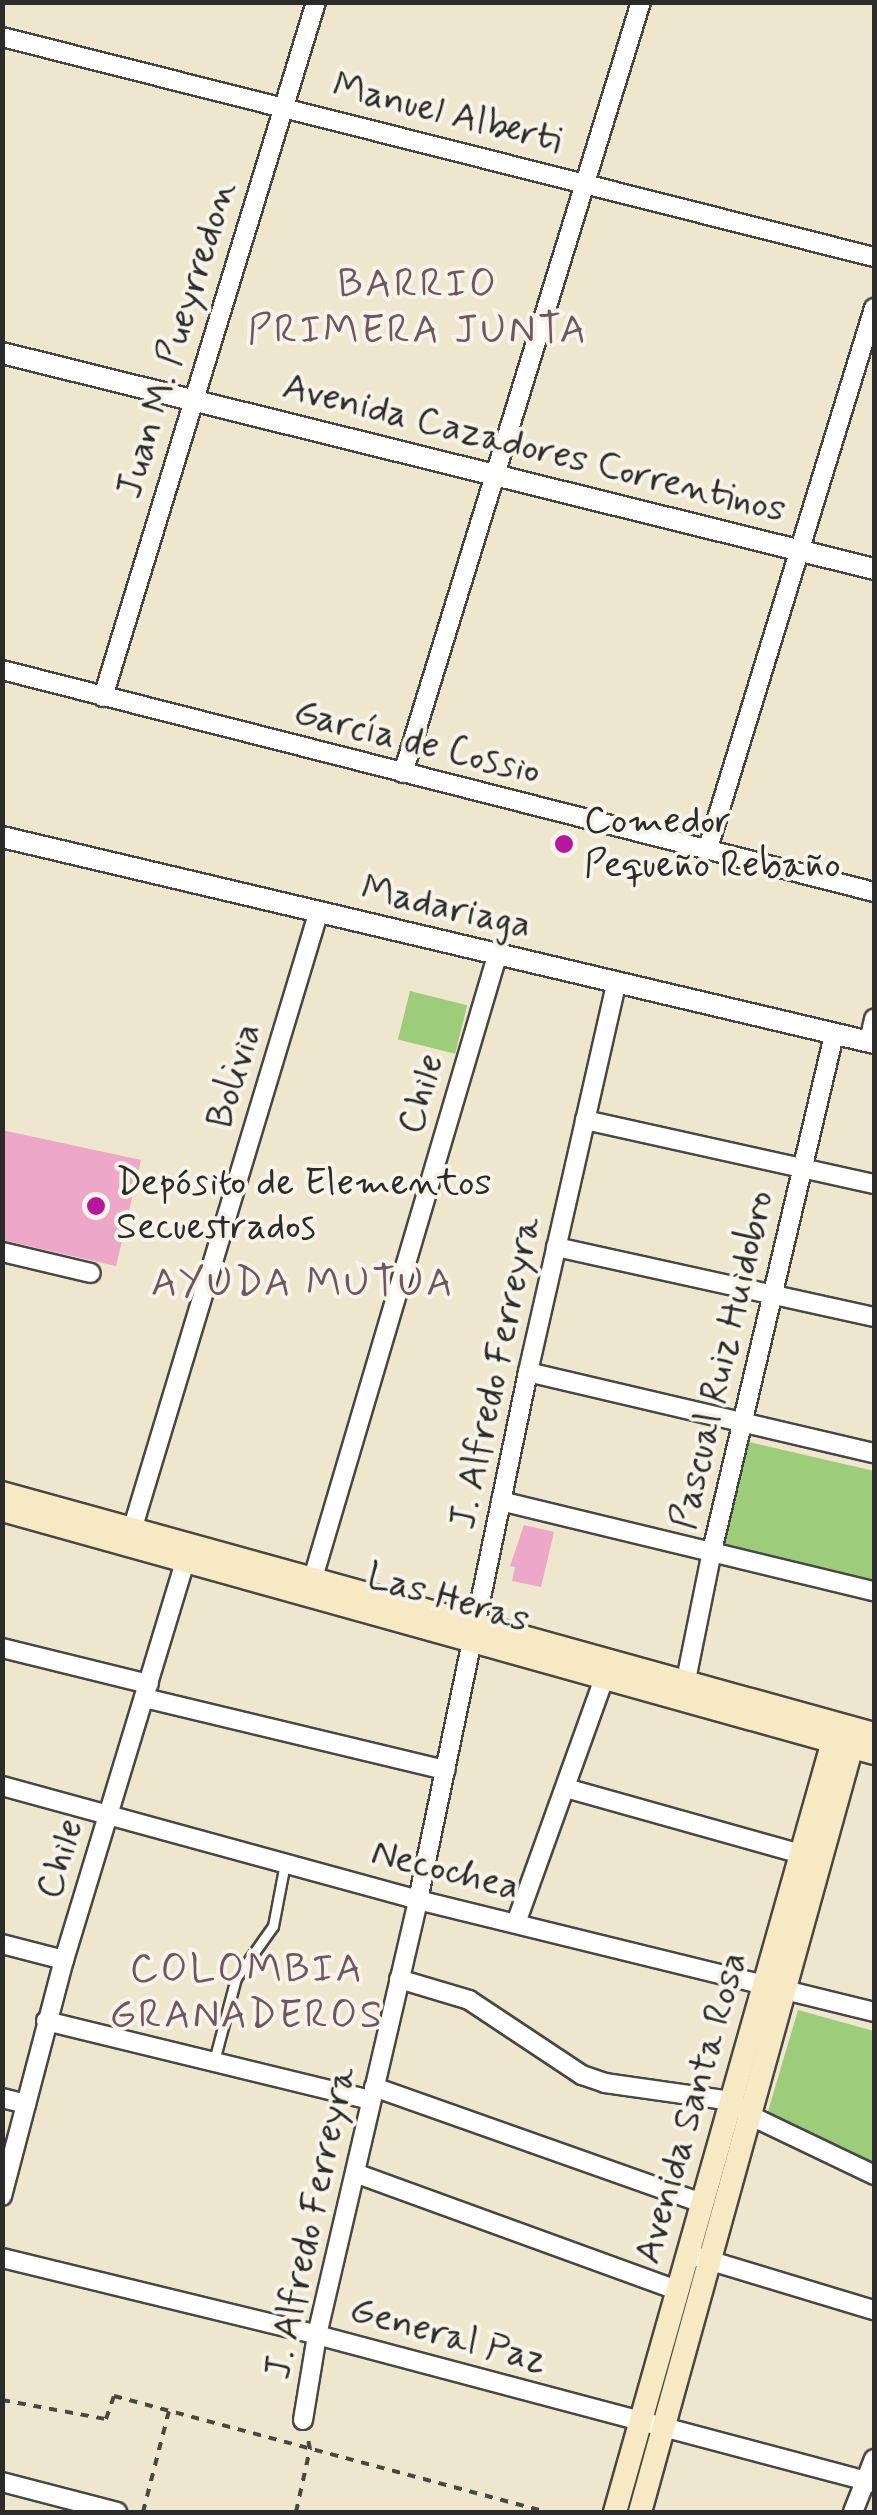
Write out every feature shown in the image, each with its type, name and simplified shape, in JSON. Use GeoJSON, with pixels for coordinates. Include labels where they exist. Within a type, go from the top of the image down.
{"type":"FeatureCollection","features":[{"type":"Feature","properties":{"kind":"main road","name":"Las Heras"},"geometry":{"type":"LineString","coordinates":[[2,1493],[188,1553],[855,1738]]}},
{"type":"Feature","properties":{"kind":"main road","name":"Las Heras"},"geometry":{"type":"LineString","coordinates":[[2,1510],[130,1536]]}},
{"type":"Feature","properties":{"kind":"main road","name":"Las Heras"},"geometry":{"type":"LineString","coordinates":[[475,1633],[604,1679],[684,1692]]}},
{"type":"Feature","properties":{"kind":"main road","name":"Avenida Santa Rosa"},"geometry":{"type":"LineString","coordinates":[[615,2512],[651,2425],[811,1857],[855,1738]]}},
{"type":"Feature","properties":{"kind":"main road","name":"Avenida Santa Rosa"},"geometry":{"type":"LineString","coordinates":[[640,2512],[651,2425],[676,2290],[698,2258],[701,2202],[740,2108]]}},
{"type":"Feature","properties":{"kind":"street","name":"Juan M. Pueyrredon"},"geometry":{"type":"LineString","coordinates":[[103,697],[316,2]]}},
{"type":"Feature","properties":{"kind":"street"},"geometry":{"type":"LineString","coordinates":[[404,773],[641,2]]}},
{"type":"Feature","properties":{"kind":"street","name":"Manuel Alberti"},"geometry":{"type":"LineString","coordinates":[[2,37],[874,257]]}},
{"type":"Feature","properties":{"kind":"street"},"geometry":{"type":"LineString","coordinates":[[708,848],[874,308]]}},
{"type":"Feature","properties":{"kind":"street","name":"Avenida Cazadores Correntinos"},"geometry":{"type":"LineString","coordinates":[[2,353],[874,569]]}},
{"type":"Feature","properties":{"kind":"street","name":"García de Cossio"},"geometry":{"type":"LineString","coordinates":[[2,670],[874,892]]}},
{"type":"Feature","properties":{"kind":"street","name":"Madariaga"},"geometry":{"type":"LineString","coordinates":[[2,838],[872,1042]]}},
{"type":"Feature","properties":{"kind":"street","name":"Bolivia"},"geometry":{"type":"LineString","coordinates":[[130,1536],[318,914]]}},
{"type":"Feature","properties":{"kind":"street","name":"Chile"},"geometry":{"type":"LineString","coordinates":[[311,1588],[496,956]]}},
{"type":"Feature","properties":{"kind":"street","name":"J. Alfredo Ferreyra"},"geometry":{"type":"LineString","coordinates":[[303,2420],[317,2334],[418,1900],[528,1372],[616,985]]}},
{"type":"Feature","properties":{"kind":"street"},"geometry":{"type":"LineString","coordinates":[[872,1042],[874,1019]]}},
{"type":"Feature","properties":{"kind":"street","name":"Pascual Ruiz Huidobro"},"geometry":{"type":"LineString","coordinates":[[684,1692],[712,1552],[834,1035]]}},
{"type":"Feature","properties":{"kind":"street"},"geometry":{"type":"LineString","coordinates":[[584,1120],[874,1184]]}},
{"type":"Feature","properties":{"kind":"street"},"geometry":{"type":"LineString","coordinates":[[556,1247],[874,1317]]}},
{"type":"Feature","properties":{"kind":"street"},"geometry":{"type":"LineString","coordinates":[[2,1252],[92,1273]]}},
{"type":"Feature","properties":{"kind":"street"},"geometry":{"type":"LineString","coordinates":[[528,1372],[874,1452]]}},
{"type":"Feature","properties":{"kind":"street"},"geometry":{"type":"LineString","coordinates":[[501,1501],[874,1591]]}},
{"type":"Feature","properties":{"kind":"street","name":"Chile"},"geometry":{"type":"LineString","coordinates":[[2,2196],[46,2021],[188,1553]]}},
{"type":"Feature","properties":{"kind":"street"},"geometry":{"type":"LineString","coordinates":[[2,1648],[445,1770]]}},
{"type":"Feature","properties":{"kind":"street"},"geometry":{"type":"LineString","coordinates":[[516,1923],[604,1679]]}},
{"type":"Feature","properties":{"kind":"street","name":"Necochea"},"geometry":{"type":"LineString","coordinates":[[2,1786],[418,1900],[874,2012]]}},
{"type":"Feature","properties":{"kind":"street"},"geometry":{"type":"LineString","coordinates":[[566,1788],[811,1857]]}},
{"type":"Feature","properties":{"kind":"street"},"geometry":{"type":"LineString","coordinates":[[2,1944],[64,1960]]}},
{"type":"Feature","properties":{"kind":"street"},"geometry":{"type":"LineString","coordinates":[[399,1979],[469,2000],[594,2079],[740,2108],[874,2174]]}},
{"type":"Feature","properties":{"kind":"street"},"geometry":{"type":"LineString","coordinates":[[46,2021],[214,2063],[372,2093],[701,2202]]}},
{"type":"Feature","properties":{"kind":"street"},"geometry":{"type":"LineString","coordinates":[[2,2098],[26,2104]]}},
{"type":"Feature","properties":{"kind":"street"},"geometry":{"type":"LineString","coordinates":[[354,2173],[676,2290]]}},
{"type":"Feature","properties":{"kind":"street","name":"General Paz"},"geometry":{"type":"LineString","coordinates":[[2,2258],[317,2334],[870,2482]]}},
{"type":"Feature","properties":{"kind":"street"},"geometry":{"type":"LineString","coordinates":[[698,2258],[874,2310]]}},
{"type":"Feature","properties":{"kind":"street"},"geometry":{"type":"LineString","coordinates":[[853,2512],[870,2482],[874,2459]]}},
{"type":"Feature","properties":{"kind":"street"},"geometry":{"type":"LineString","coordinates":[[2,2482],[117,2512]]}},
{"type":"Feature","properties":{"kind":"lane"},"geometry":{"type":"LineString","coordinates":[[214,2063],[236,1978],[273,1926],[285,1863]]}},
{"type":"Feature","properties":{"kind":"path"},"geometry":{"type":"LineString","coordinates":[[2,2400],[106,2419],[114,2396],[548,2512]]}},
{"type":"Feature","properties":{"kind":"path"},"geometry":{"type":"LineString","coordinates":[[143,2512],[169,2411]]}},
{"type":"Feature","properties":{"kind":"path"},"geometry":{"type":"LineString","coordinates":[[296,2512],[310,2449],[303,2420]]}},
{"type":"Feature","properties":{"kind":"green space"},"geometry":{"type":"Polygon","coordinates":[[[410,991],[467,1005],[455,1054],[398,1040],[410,991]]]}},
{"type":"Feature","properties":{"kind":"green space"},"geometry":{"type":"Polygon","coordinates":[[[749,1442],[874,1471],[874,1584],[720,1547],[749,1442]]]}},
{"type":"Feature","properties":{"kind":"green space"},"geometry":{"type":"Polygon","coordinates":[[[798,2010],[874,2031],[874,2165],[766,2118],[798,2010]]]}},
{"type":"Feature","properties":{"kind":"building"},"geometry":{"type":"Polygon","coordinates":[[[2,1130],[141,1160],[116,1266],[2,1240],[2,1130]]]}},
{"type":"Feature","properties":{"kind":"building"},"geometry":{"type":"Polygon","coordinates":[[[524,1525],[554,1532],[541,1587],[512,1581],[515,1567],[510,1566],[524,1525]]]}},
{"type":"Feature","properties":{"kind":"place","name":"Comedor Pequeño Rebaño"},"geometry":{"type":"Point","coordinates":[564,844]}},
{"type":"Feature","properties":{"kind":"place","name":"Depósito de Elementos Secuestrados"},"geometry":{"type":"Point","coordinates":[96,1206]}},
{"type":"Feature","properties":{"kind":"district","name":"BARRIO PRIMERA JUNTA"},"geometry":{"type":"Point","coordinates":[418,308]}},
{"type":"Feature","properties":{"kind":"district","name":"AYUDA MUTUA"},"geometry":{"type":"Point","coordinates":[303,1284]}},
{"type":"Feature","properties":{"kind":"district","name":"COLOMBIA GRANADEROS"},"geometry":{"type":"Point","coordinates":[247,1993]}}]}
